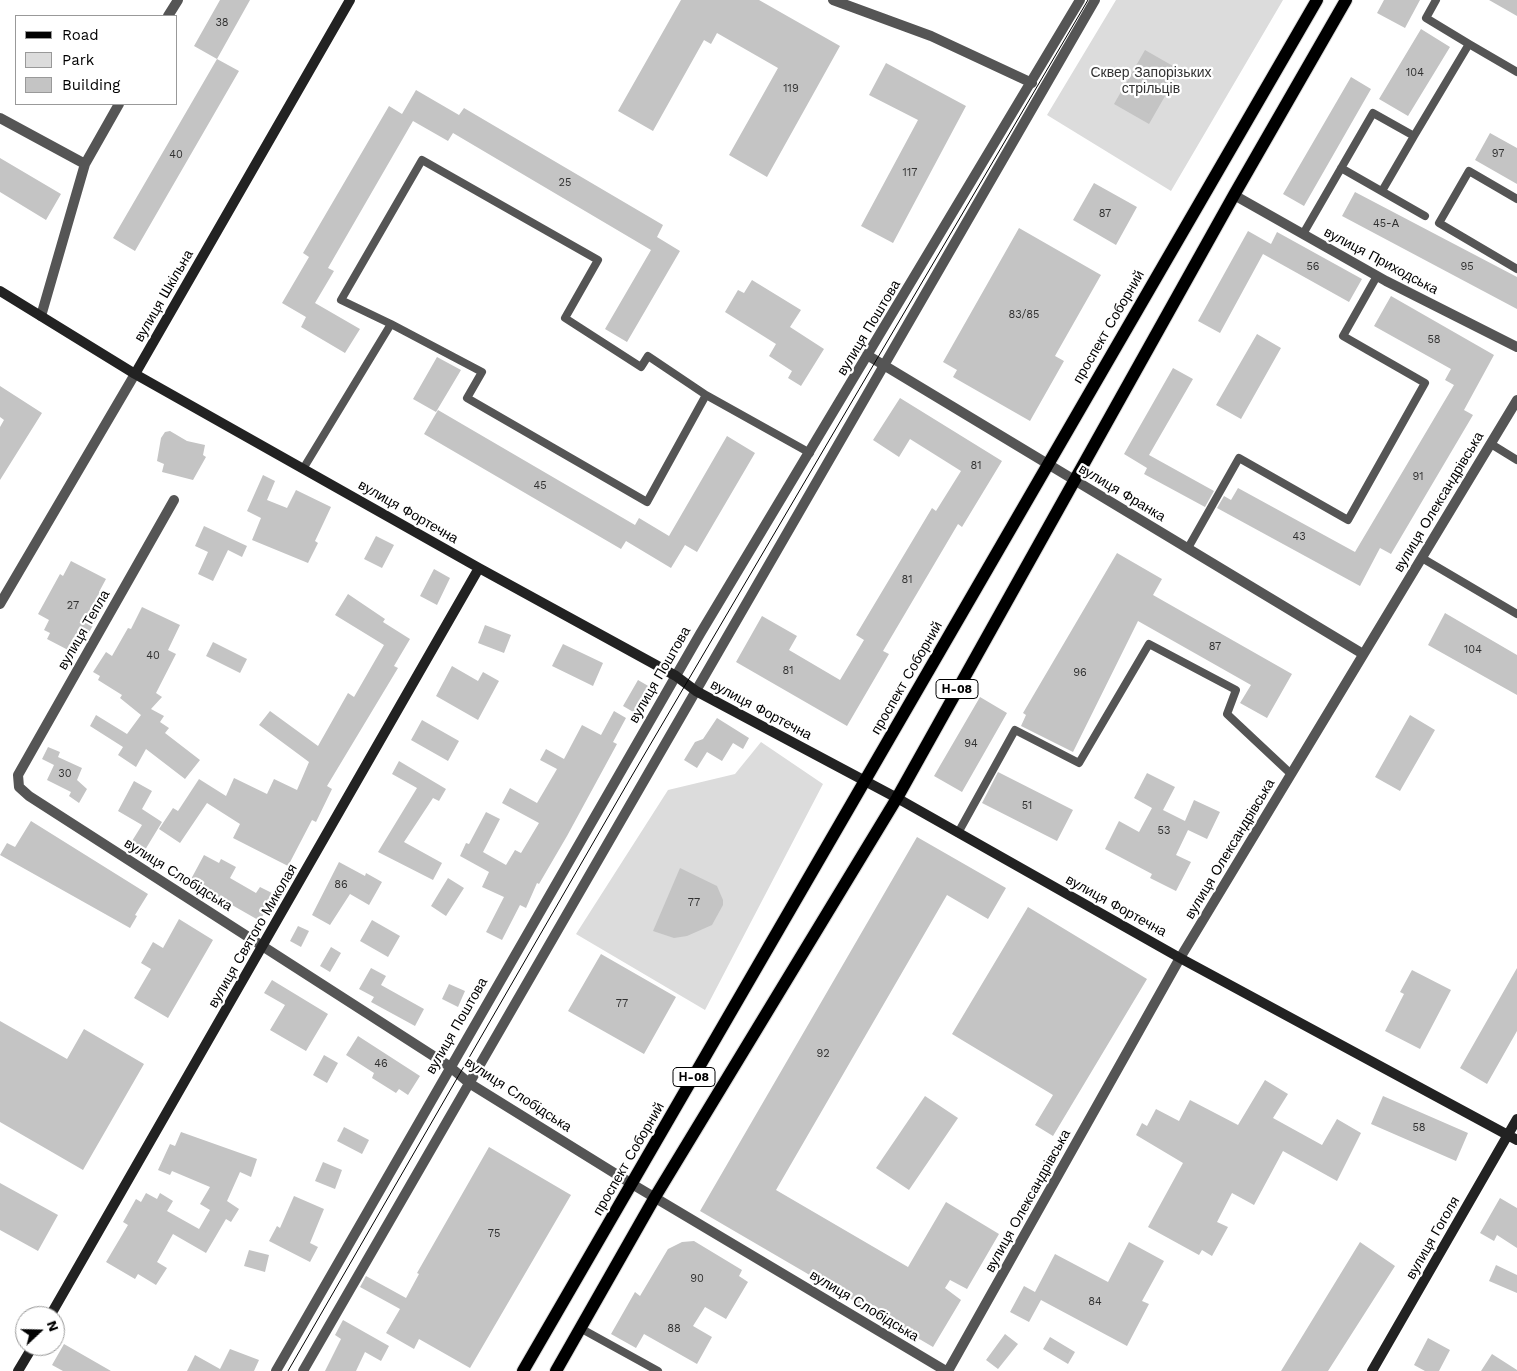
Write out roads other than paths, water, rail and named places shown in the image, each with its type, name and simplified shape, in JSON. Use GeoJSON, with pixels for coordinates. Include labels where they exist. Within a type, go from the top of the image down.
{"type":"FeatureCollection","features":[{"type":"Feature","properties":{"kind":"main road","name":"проспект Соборний"},"geometry":{"type":"LineString","coordinates":[[523,1371],[1317,0]]}},
{"type":"Feature","properties":{"kind":"main road","name":"Н-08"},"geometry":{"type":"LineString","coordinates":[[556,1371],[655,1197],[897,798],[1234,195],[1346,0]]}},
{"type":"Feature","properties":{"kind":"street"},"geometry":{"type":"LineString","coordinates":[[169,15],[178,0]]}},
{"type":"Feature","properties":{"kind":"street","name":"вулиця Шкільна"},"geometry":{"type":"LineString","coordinates":[[0,604],[350,0]]}},
{"type":"Feature","properties":{"kind":"street"},"geometry":{"type":"LineString","coordinates":[[833,0],[931,36],[1032,83]]}},
{"type":"Feature","properties":{"kind":"street","name":"вулиця Поштова"},"geometry":{"type":"LineString","coordinates":[[276,1371],[449,1066],[676,676],[1080,0]]}},
{"type":"Feature","properties":{"kind":"street"},"geometry":{"type":"LineString","coordinates":[[303,1371],[1095,0]]}},
{"type":"Feature","properties":{"kind":"street"},"geometry":{"type":"LineString","coordinates":[[41,316],[85,164],[118,105]]}},
{"type":"Feature","properties":{"kind":"street"},"geometry":{"type":"LineString","coordinates":[[0,118],[85,164]]}},
{"type":"Feature","properties":{"kind":"street","name":"вулиця Приходська"},"geometry":{"type":"LineString","coordinates":[[1234,195],[1377,276],[1517,347]]}},
{"type":"Feature","properties":{"kind":"street","name":"вулиця Фортечна"},"geometry":{"type":"LineString","coordinates":[[0,291],[135,374],[479,568],[676,676],[696,691],[897,798],[1180,958],[1512,1138]]}},
{"type":"Feature","properties":{"kind":"street","name":"вулиця Франка"},"geometry":{"type":"LineString","coordinates":[[867,355],[1363,654]]}},
{"type":"Feature","properties":{"kind":"street","name":"вулиця Олександрівська"},"geometry":{"type":"LineString","coordinates":[[947,1371],[1180,958],[1517,400]]}},
{"type":"Feature","properties":{"kind":"street","name":"вулиця Тепла"},"geometry":{"type":"LineString","coordinates":[[18,775],[174,500]]}},
{"type":"Feature","properties":{"kind":"street","name":"вулиця Святого Миколая"},"geometry":{"type":"LineString","coordinates":[[56,1306],[479,568]]}},
{"type":"Feature","properties":{"kind":"street","name":"вулиця Слобідська"},"geometry":{"type":"LineString","coordinates":[[18,775],[19,788],[29,796],[264,945],[449,1066],[469,1082],[632,1184],[947,1371]]}},
{"type":"Feature","properties":{"kind":"street","name":"вулиця Гоголя"},"geometry":{"type":"LineString","coordinates":[[1372,1371],[1512,1138],[1517,1119]]}},
{"type":"Feature","properties":{"kind":"street"},"geometry":{"type":"LineString","coordinates":[[18,1371],[26,1356]]}},
{"type":"Feature","properties":{"kind":"lane"},"geometry":{"type":"LineString","coordinates":[[1436,0],[1426,18],[1517,72]]}},
{"type":"Feature","properties":{"kind":"lane"},"geometry":{"type":"LineString","coordinates":[[1382,191],[1469,44]]}},
{"type":"Feature","properties":{"kind":"lane"},"geometry":{"type":"LineString","coordinates":[[1303,234],[1373,113],[1414,136]]}},
{"type":"Feature","properties":{"kind":"lane"},"geometry":{"type":"LineString","coordinates":[[706,395],[647,502],[467,398],[482,372],[341,300],[422,160],[598,260],[564,318],[641,367],[648,356],[706,395],[810,453]]}},
{"type":"Feature","properties":{"kind":"lane"},"geometry":{"type":"LineString","coordinates":[[1341,168],[1425,216]]}},
{"type":"Feature","properties":{"kind":"lane"},"geometry":{"type":"LineString","coordinates":[[1517,199],[1468,172],[1438,223],[1517,269]]}},
{"type":"Feature","properties":{"kind":"lane"},"geometry":{"type":"LineString","coordinates":[[1188,548],[1239,458],[1348,520],[1425,383],[1343,336],[1377,276]]}},
{"type":"Feature","properties":{"kind":"lane"},"geometry":{"type":"LineString","coordinates":[[303,468],[391,324]]}},
{"type":"Feature","properties":{"kind":"lane"},"geometry":{"type":"LineString","coordinates":[[1491,444],[1517,460]]}},
{"type":"Feature","properties":{"kind":"lane"},"geometry":{"type":"LineString","coordinates":[[1422,558],[1517,614]]}},
{"type":"Feature","properties":{"kind":"lane"},"geometry":{"type":"LineString","coordinates":[[958,833],[1015,730],[1079,763],[1149,644],[1236,690],[1227,714],[1291,774]]}},
{"type":"Feature","properties":{"kind":"lane"},"geometry":{"type":"LineString","coordinates":[[580,1328],[658,1371]]}},
{"type":"Feature","properties":{"kind":"tram line"},"geometry":{"type":"LineString","coordinates":[[288,1371],[630,779],[1088,0]]}},
{"type":"Feature","properties":{"kind":"park label","name":"Сквер Запорізьких стрільців"},"geometry":{"type":"Point","coordinates":[1151,82]}}]}
